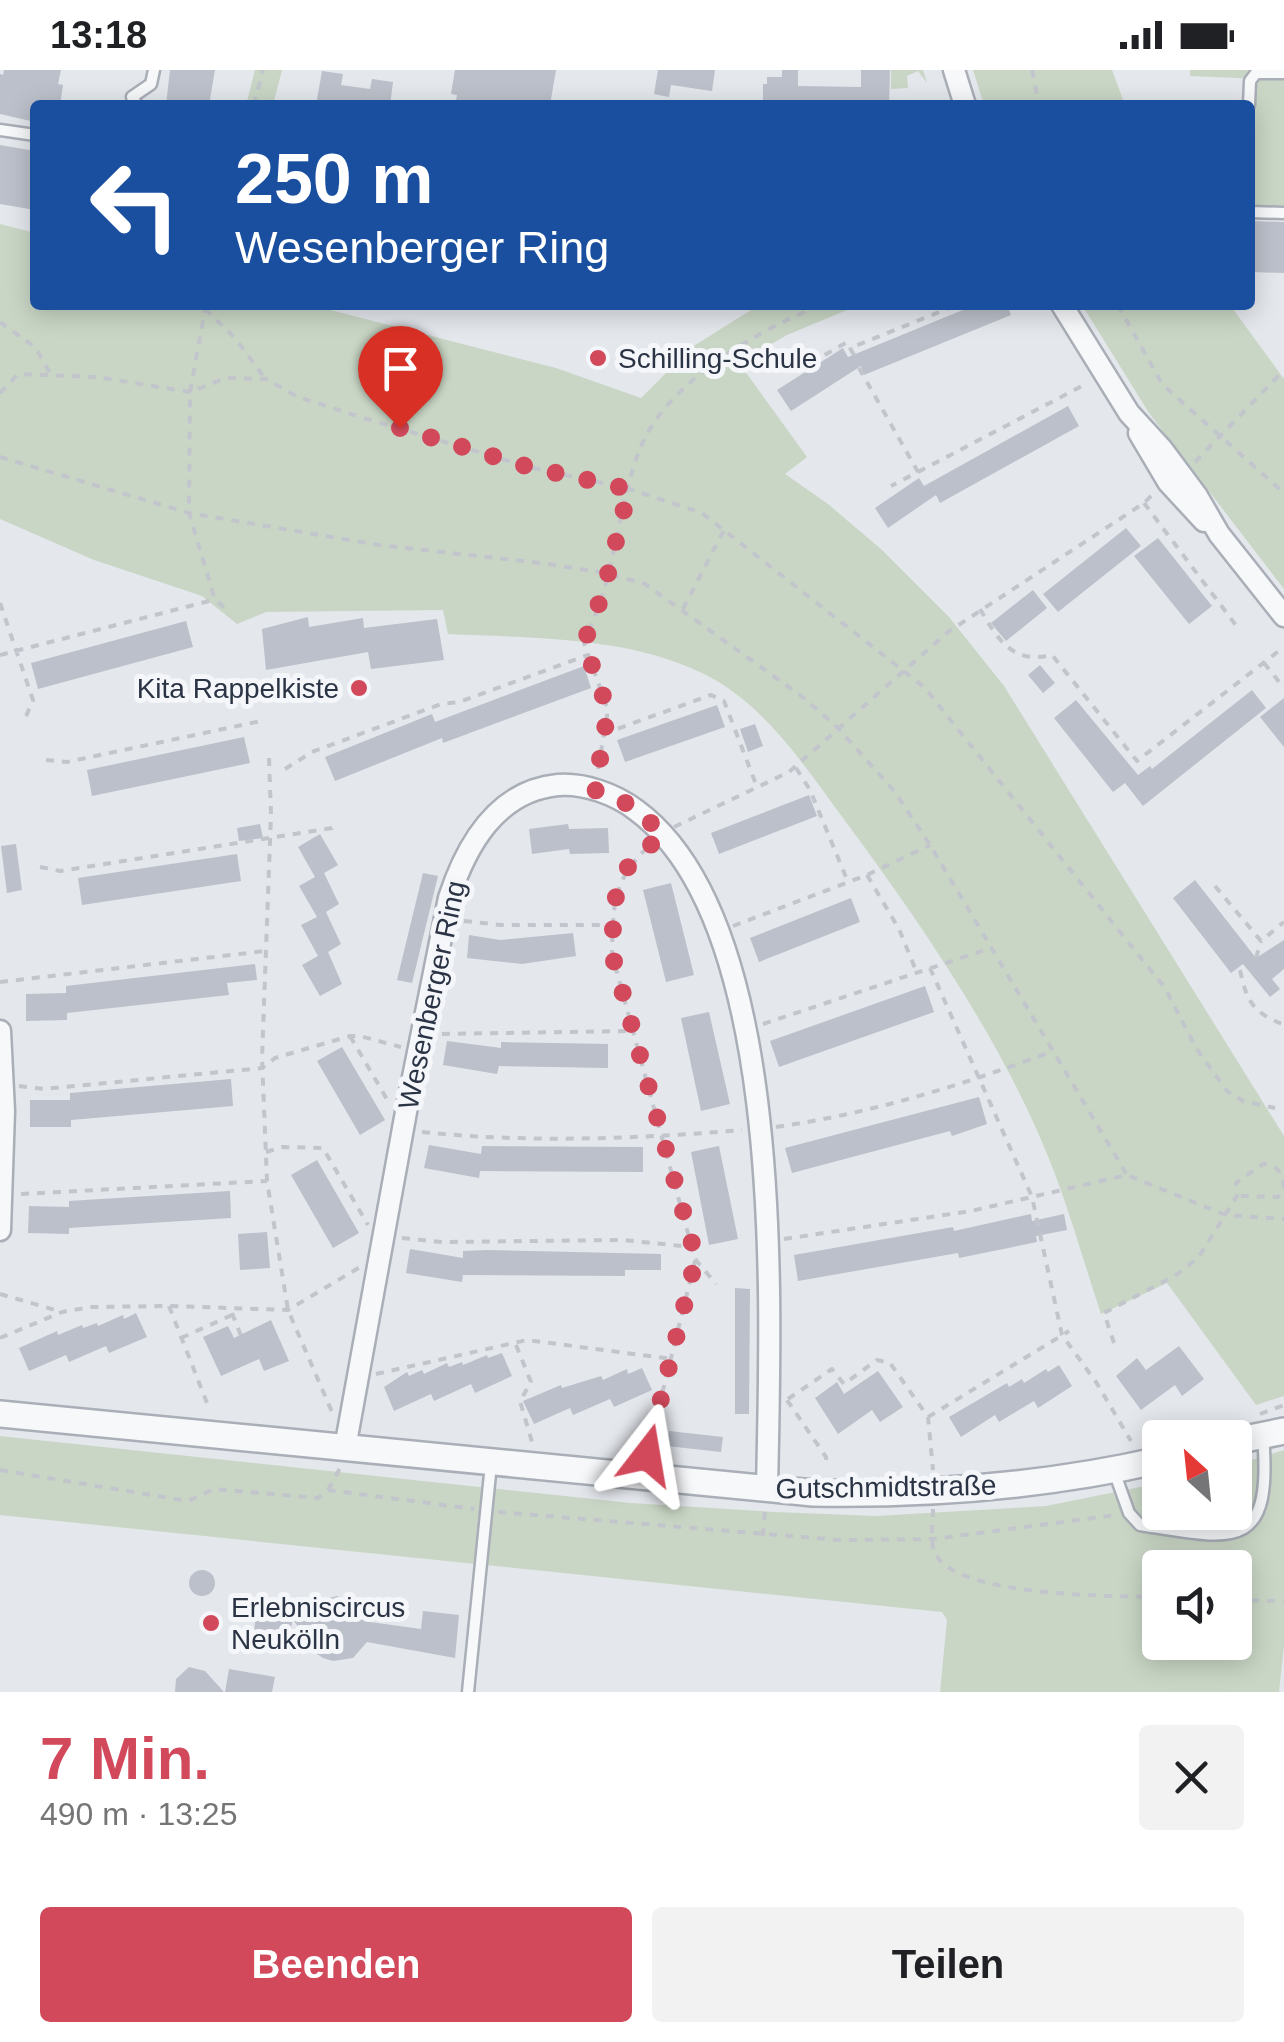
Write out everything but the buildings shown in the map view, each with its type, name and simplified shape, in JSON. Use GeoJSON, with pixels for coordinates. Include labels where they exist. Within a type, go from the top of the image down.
{"type":"FeatureCollection","features":[{"type":"Feature","properties":{"kind":"street"},"geometry":{"type":"LineString","coordinates":[[954,70],[963,100]]}},
{"type":"Feature","properties":{"kind":"street"},"geometry":{"type":"LineString","coordinates":[[1065,310],[1168,482],[1218,534],[1284,616]]}},
{"type":"Feature","properties":{"kind":"street","name":"Wesenberger Ring"},"geometry":{"type":"LineString","coordinates":[[345,1448],[419,1043],[456,877],[473,840],[506,806],[544,787],[562,785],[595,790],[628,804],[663,833],[700,884],[719,931],[745,1031],[770,1242],[767,1490]]}},
{"type":"Feature","properties":{"kind":"street"},"geometry":{"type":"LineString","coordinates":[[0,1031],[4,1084],[0,1230]]}},
{"type":"Feature","properties":{"kind":"street","name":"Gutschmidtstraße"},"geometry":{"type":"LineString","coordinates":[[0,1414],[767,1490],[858,1494],[1022,1484],[1142,1464]]}},
{"type":"Feature","properties":{"kind":"street"},"geometry":{"type":"LineString","coordinates":[[1252,1436],[1277,1428]]}},
{"type":"Feature","properties":{"kind":"lane"},"geometry":{"type":"LineString","coordinates":[[133,100],[151,84],[154,70]]}},
{"type":"Feature","properties":{"kind":"lane"},"geometry":{"type":"LineString","coordinates":[[1250,100],[1250,80],[1256,72],[1284,73]]}},
{"type":"Feature","properties":{"kind":"lane"},"geometry":{"type":"LineString","coordinates":[[0,130],[30,135]]}},
{"type":"Feature","properties":{"kind":"lane"},"geometry":{"type":"LineString","coordinates":[[1255,212],[1284,213]]}},
{"type":"Feature","properties":{"kind":"lane"},"geometry":{"type":"LineString","coordinates":[[1114,1470],[1118,1488],[1140,1525],[1228,1536],[1256,1520],[1277,1428]]}},
{"type":"Feature","properties":{"kind":"lane"},"geometry":{"type":"LineString","coordinates":[[468,1692],[491,1463]]}},
{"type":"Feature","properties":{"kind":"path"},"geometry":{"type":"LineString","coordinates":[[255,100],[263,70]]}},
{"type":"Feature","properties":{"kind":"path"},"geometry":{"type":"LineString","coordinates":[[1032,70],[1038,100]]}},
{"type":"Feature","properties":{"kind":"path"},"geometry":{"type":"LineString","coordinates":[[204,310],[190,392],[189,513],[215,600],[226,610]]}},
{"type":"Feature","properties":{"kind":"path"},"geometry":{"type":"LineString","coordinates":[[208,310],[266,379],[298,396],[529,467],[629,489],[702,513],[924,687],[1165,988],[1196,1048],[1226,1091],[1243,1101],[1274,1108]]}},
{"type":"Feature","properties":{"kind":"path"},"geometry":{"type":"LineString","coordinates":[[595,790],[608,710],[584,643],[604,590],[640,450],[656,420],[730,350],[808,310]]}},
{"type":"Feature","properties":{"kind":"path"},"geometry":{"type":"LineString","coordinates":[[850,348],[945,310]]}},
{"type":"Feature","properties":{"kind":"path"},"geometry":{"type":"LineString","coordinates":[[1121,310],[1162,384],[1284,493]]}},
{"type":"Feature","properties":{"kind":"path"},"geometry":{"type":"LineString","coordinates":[[0,322],[36,348],[52,376]]}},
{"type":"Feature","properties":{"kind":"path"},"geometry":{"type":"LineString","coordinates":[[797,371],[846,342],[854,356]]}},
{"type":"Feature","properties":{"kind":"path"},"geometry":{"type":"LineString","coordinates":[[859,368],[918,472]]}},
{"type":"Feature","properties":{"kind":"path"},"geometry":{"type":"LineString","coordinates":[[1188,468],[1284,370]]}},
{"type":"Feature","properties":{"kind":"path"},"geometry":{"type":"LineString","coordinates":[[0,393],[18,374],[96,377],[190,392],[226,378],[266,379]]}},
{"type":"Feature","properties":{"kind":"path"},"geometry":{"type":"LineString","coordinates":[[891,486],[1082,386]]}},
{"type":"Feature","properties":{"kind":"path"},"geometry":{"type":"LineString","coordinates":[[0,457],[189,513],[379,545],[606,573],[645,584],[800,695],[837,727],[895,792],[930,844],[1127,1176]]}},
{"type":"Feature","properties":{"kind":"path"},"geometry":{"type":"LineString","coordinates":[[716,1284],[692,1247],[612,954],[614,902],[628,867],[663,833],[795,767],[904,669],[980,609],[1144,503],[1155,492]]}},
{"type":"Feature","properties":{"kind":"path"},"geometry":{"type":"LineString","coordinates":[[1144,503],[1238,628]]}},
{"type":"Feature","properties":{"kind":"path"},"geometry":{"type":"LineString","coordinates":[[683,609],[724,530]]}},
{"type":"Feature","properties":{"kind":"path"},"geometry":{"type":"LineString","coordinates":[[0,655],[215,600]]}},
{"type":"Feature","properties":{"kind":"path"},"geometry":{"type":"LineString","coordinates":[[0,603],[32,700],[24,721]]}},
{"type":"Feature","properties":{"kind":"path"},"geometry":{"type":"LineString","coordinates":[[980,609],[1002,645],[1019,653],[1052,655],[1137,761],[1280,650]]}},
{"type":"Feature","properties":{"kind":"path"},"geometry":{"type":"LineString","coordinates":[[285,769],[312,752],[588,655]]}},
{"type":"Feature","properties":{"kind":"path"},"geometry":{"type":"LineString","coordinates":[[1264,663],[1284,688]]}},
{"type":"Feature","properties":{"kind":"path"},"geometry":{"type":"LineString","coordinates":[[604,734],[711,696],[724,701],[758,788]]}},
{"type":"Feature","properties":{"kind":"path"},"geometry":{"type":"LineString","coordinates":[[46,760],[67,762],[261,721]]}},
{"type":"Feature","properties":{"kind":"path"},"geometry":{"type":"LineString","coordinates":[[269,758],[262,1068],[267,1181],[288,1310],[336,1421]]}},
{"type":"Feature","properties":{"kind":"path"},"geometry":{"type":"LineString","coordinates":[[795,767],[810,790],[848,882]]}},
{"type":"Feature","properties":{"kind":"path"},"geometry":{"type":"LineString","coordinates":[[40,866],[60,871],[270,839],[332,828],[337,823]]}},
{"type":"Feature","properties":{"kind":"path"},"geometry":{"type":"LineString","coordinates":[[719,931],[867,875],[930,844]]}},
{"type":"Feature","properties":{"kind":"path"},"geometry":{"type":"LineString","coordinates":[[867,875],[899,929],[917,973]]}},
{"type":"Feature","properties":{"kind":"path"},"geometry":{"type":"LineString","coordinates":[[1215,886],[1260,940]]}},
{"type":"Feature","properties":{"kind":"path"},"geometry":{"type":"LineString","coordinates":[[444,919],[502,925],[613,926]]}},
{"type":"Feature","properties":{"kind":"path"},"geometry":{"type":"LineString","coordinates":[[1256,958],[1260,940],[1284,922]]}},
{"type":"Feature","properties":{"kind":"path"},"geometry":{"type":"LineString","coordinates":[[745,1031],[991,948]]}},
{"type":"Feature","properties":{"kind":"path"},"geometry":{"type":"LineString","coordinates":[[0,982],[266,951]]}},
{"type":"Feature","properties":{"kind":"path"},"geometry":{"type":"LineString","coordinates":[[930,968],[1032,1197],[1062,1335],[1096,1382],[1130,1441]]}},
{"type":"Feature","properties":{"kind":"path"},"geometry":{"type":"LineString","coordinates":[[1240,970],[1246,997],[1262,1016],[1284,1025]]}},
{"type":"Feature","properties":{"kind":"path"},"geometry":{"type":"LineString","coordinates":[[4,1084],[44,1088],[262,1068],[276,1058],[350,1036],[419,1043],[632,1031]]}},
{"type":"Feature","properties":{"kind":"path"},"geometry":{"type":"LineString","coordinates":[[350,1036],[393,1110],[404,1121],[472,1138],[660,1137],[849,1116],[1053,1052]]}},
{"type":"Feature","properties":{"kind":"path"},"geometry":{"type":"LineString","coordinates":[[266,1152],[283,1147],[323,1148],[371,1231],[384,1236],[442,1242],[624,1240],[692,1247]]}},
{"type":"Feature","properties":{"kind":"path"},"geometry":{"type":"LineString","coordinates":[[1114,1343],[1104,1313],[1176,1275],[1198,1258],[1237,1196],[1236,1182],[1258,1166],[1270,1164],[1280,1171],[1283,1183],[1278,1197]]}},
{"type":"Feature","properties":{"kind":"path"},"geometry":{"type":"LineString","coordinates":[[770,1242],[970,1211],[1127,1176],[1226,1215],[1284,1219]]}},
{"type":"Feature","properties":{"kind":"path"},"geometry":{"type":"LineString","coordinates":[[2,1196],[267,1181]]}},
{"type":"Feature","properties":{"kind":"path"},"geometry":{"type":"LineString","coordinates":[[1237,1196],[1278,1197]]}},
{"type":"Feature","properties":{"kind":"path"},"geometry":{"type":"LineString","coordinates":[[1278,1197],[1284,1206]]}},
{"type":"Feature","properties":{"kind":"path"},"geometry":{"type":"LineString","coordinates":[[647,1455],[696,1258]]}},
{"type":"Feature","properties":{"kind":"path"},"geometry":{"type":"LineString","coordinates":[[0,1338],[62,1312],[92,1307],[288,1310],[368,1263],[378,1264]]}},
{"type":"Feature","properties":{"kind":"path"},"geometry":{"type":"LineString","coordinates":[[0,1294],[62,1312]]}},
{"type":"Feature","properties":{"kind":"path"},"geometry":{"type":"LineString","coordinates":[[169,1306],[210,1408]]}},
{"type":"Feature","properties":{"kind":"path"},"geometry":{"type":"LineString","coordinates":[[181,1338],[232,1312]]}},
{"type":"Feature","properties":{"kind":"path"},"geometry":{"type":"LineString","coordinates":[[232,1312],[243,1341]]}},
{"type":"Feature","properties":{"kind":"path"},"geometry":{"type":"LineString","coordinates":[[928,1416],[1069,1331]]}},
{"type":"Feature","properties":{"kind":"path"},"geometry":{"type":"LineString","coordinates":[[358,1378],[527,1340],[672,1359]]}},
{"type":"Feature","properties":{"kind":"path"},"geometry":{"type":"LineString","coordinates":[[515,1343],[531,1382],[520,1401],[534,1445],[518,1446]]}},
{"type":"Feature","properties":{"kind":"path"},"geometry":{"type":"LineString","coordinates":[[768,1413],[832,1369],[844,1384],[878,1360],[890,1363],[928,1416],[934,1492],[932,1539],[934,1553],[944,1566],[997,1587],[1142,1596]]}},
{"type":"Feature","properties":{"kind":"path"},"geometry":{"type":"LineString","coordinates":[[788,1400],[826,1456],[829,1471],[814,1473]]}},
{"type":"Feature","properties":{"kind":"path"},"geometry":{"type":"LineString","coordinates":[[0,1470],[188,1501],[214,1489],[318,1498],[328,1490],[486,1511],[839,1540],[932,1539],[1142,1511]]}},
{"type":"Feature","properties":{"kind":"path"},"geometry":{"type":"LineString","coordinates":[[763,1536],[767,1490]]}},
{"type":"Feature","properties":{"kind":"path"},"geometry":{"type":"LineString","coordinates":[[1252,1600],[1284,1601]]}},
{"type":"Feature","properties":{"kind":"green space"},"geometry":{"type":"Polygon","coordinates":[[[255,70],[282,70],[274,100],[247,100],[255,70]]]}},
{"type":"Feature","properties":{"kind":"green space"},"geometry":{"type":"Polygon","coordinates":[[[891,70],[923,70],[927,83],[918,71],[907,76],[908,88],[891,89],[891,70]]]}},
{"type":"Feature","properties":{"kind":"green space"},"geometry":{"type":"Polygon","coordinates":[[[973,70],[1112,70],[1123,100],[982,100],[973,70]]]}},
{"type":"Feature","properties":{"kind":"green space"},"geometry":{"type":"Polygon","coordinates":[[[1190,70],[1284,70],[1284,208],[1255,204],[1253,85],[1259,79],[1190,76],[1190,70]]]}},
{"type":"Feature","properties":{"kind":"green space"},"geometry":{"type":"Polygon","coordinates":[[[0,224],[30,232],[30,310],[330,310],[556,368],[641,398],[692,347],[751,310],[847,310],[787,335],[739,363],[807,457],[785,474],[882,550],[949,617],[1004,686],[1284,1136],[1284,1396],[1256,1405],[1167,1283],[1101,1314],[1042,1142],[977,1016],[898,894],[797,756],[763,718],[724,686],[673,661],[610,645],[448,634],[443,610],[266,612],[237,624],[202,596],[94,560],[0,519],[0,224]]]}},
{"type":"Feature","properties":{"kind":"green space"},"geometry":{"type":"Polygon","coordinates":[[[1085,310],[1234,310],[1284,379],[1284,589],[1149,413],[1085,310]]]}},
{"type":"Feature","properties":{"kind":"green space"},"geometry":{"type":"Polygon","coordinates":[[[0,1436],[631,1503],[775,1512],[876,1516],[1046,1506],[1142,1487],[1142,1530],[1252,1530],[1252,1460],[1284,1450],[1284,1646],[1279,1692],[940,1692],[947,1620],[942,1612],[0,1515],[0,1436]]]}},
{"type":"Feature","properties":{"kind":"place","name":"Schilling-Schule"},"geometry":{"type":"Point","coordinates":[598,358]}},
{"type":"Feature","properties":{"kind":"place","name":"Kita Rappelkiste"},"geometry":{"type":"Point","coordinates":[359,688]}},
{"type":"Feature","properties":{"kind":"place","name":"Erlebniscircus Neukölln"},"geometry":{"type":"Point","coordinates":[211,1623]}},
{"type":"Feature","properties":{"kind":"route"},"geometry":{"type":"LineString","coordinates":[[400,428],[529,467],[629,489],[604,590],[584,643],[608,710],[595,790],[628,804],[663,833],[628,867],[614,902],[612,954],[696,1258],[647,1455]]}}]}
